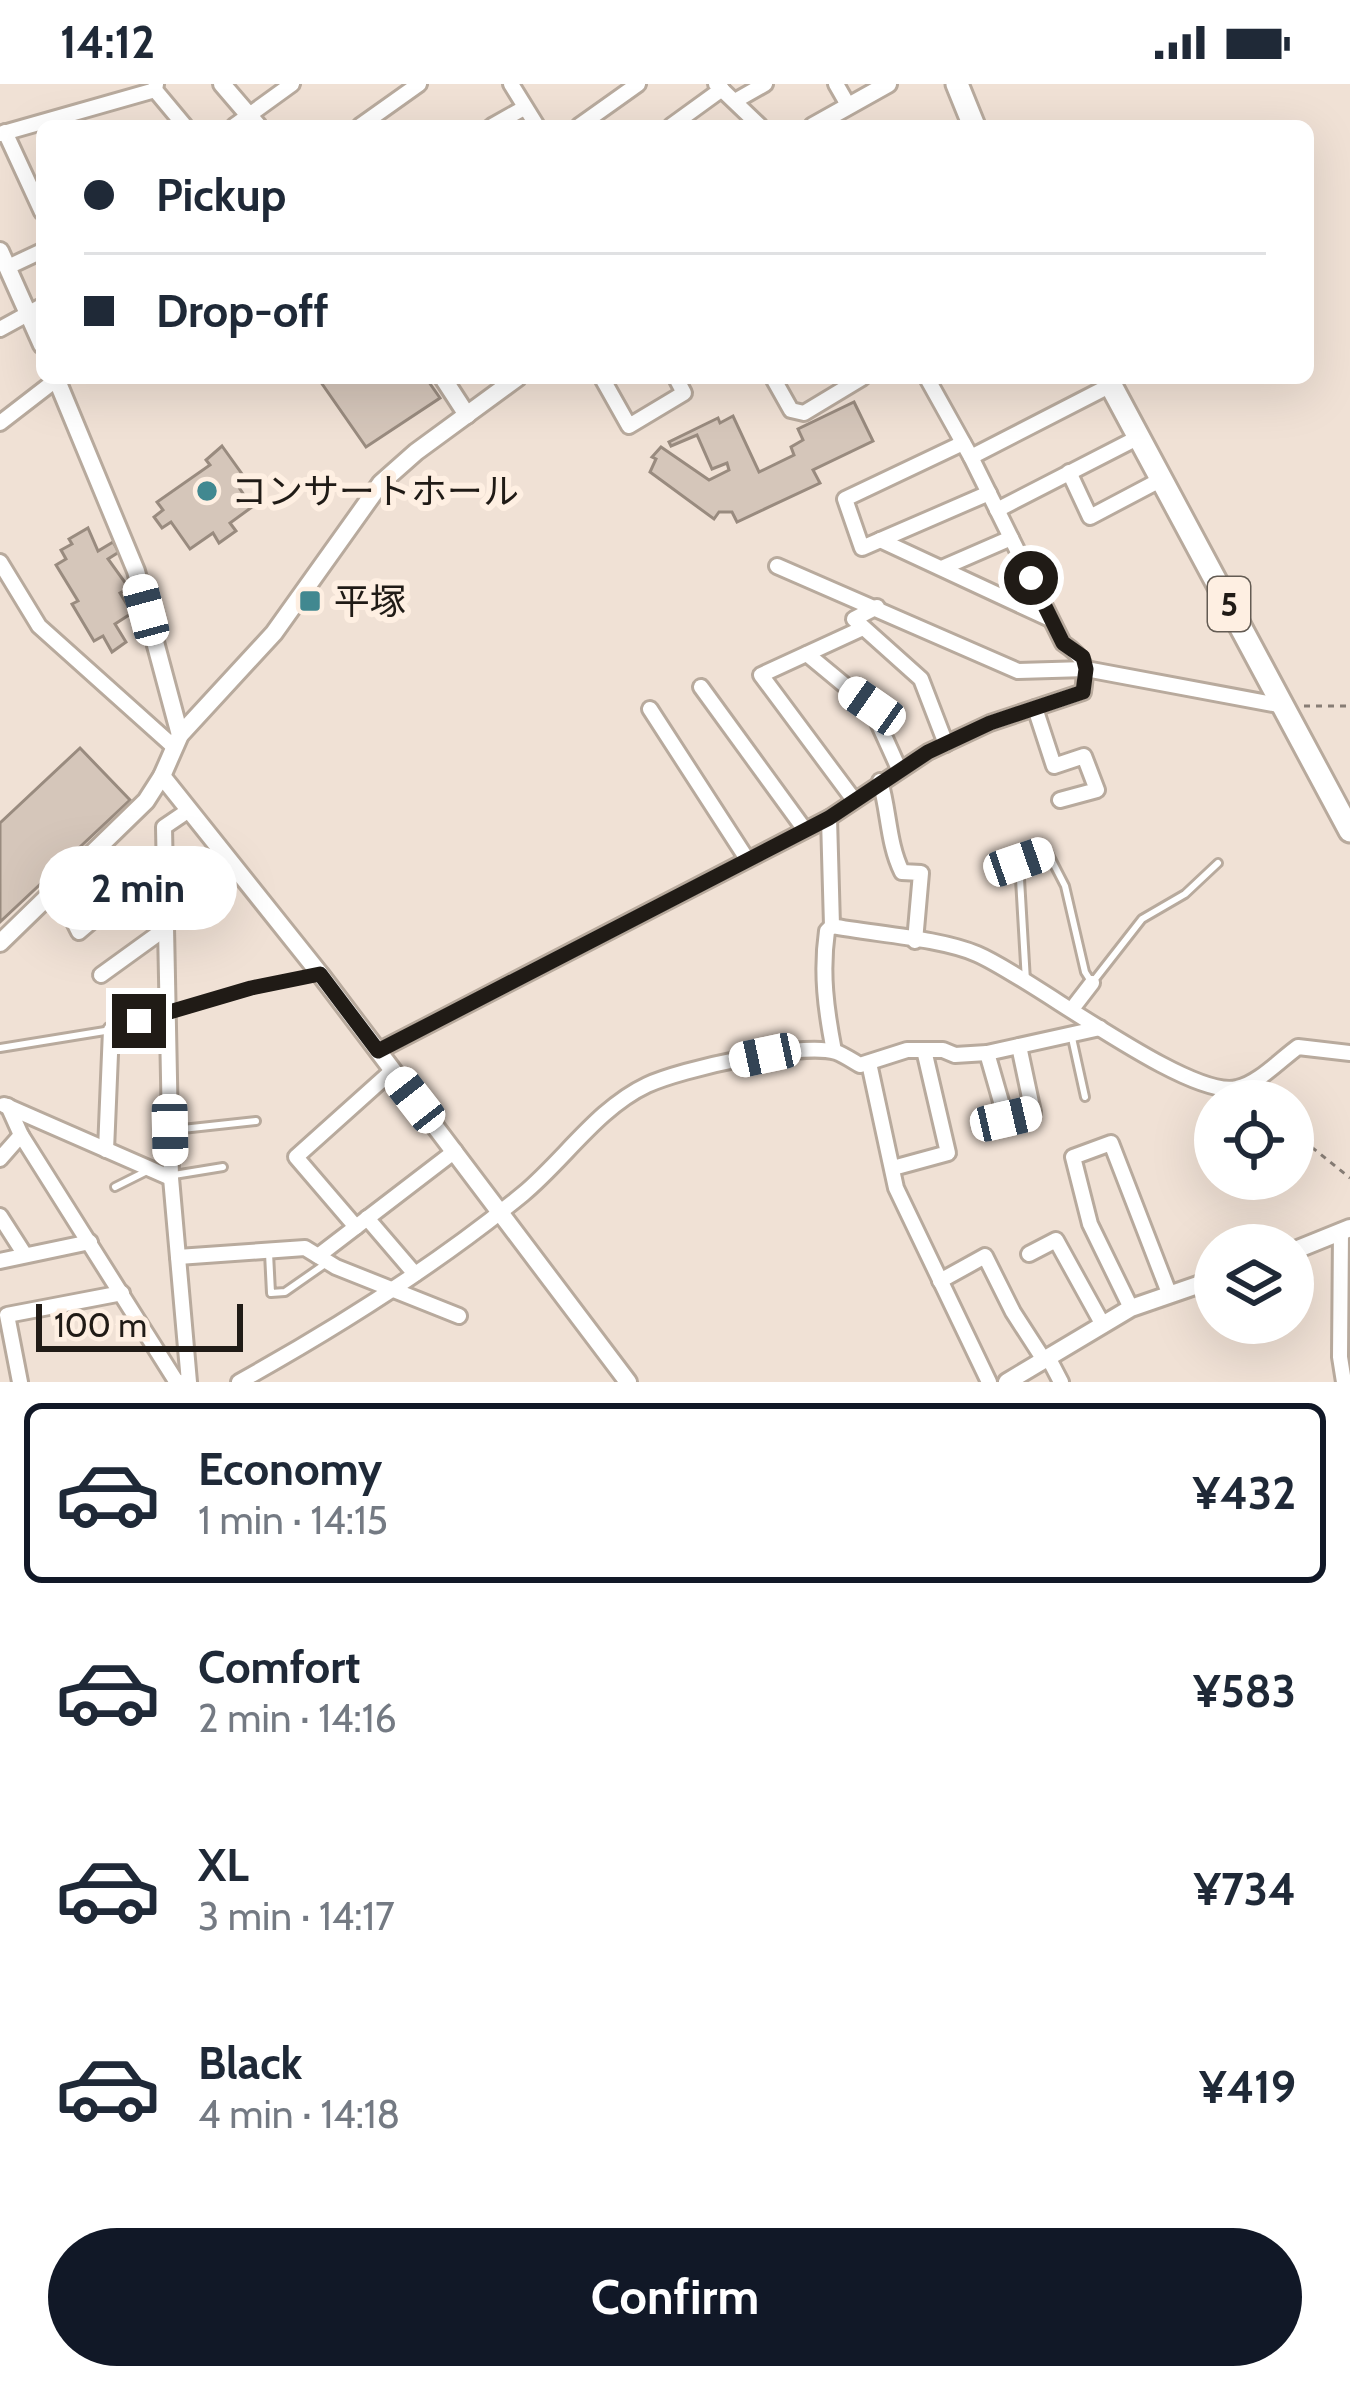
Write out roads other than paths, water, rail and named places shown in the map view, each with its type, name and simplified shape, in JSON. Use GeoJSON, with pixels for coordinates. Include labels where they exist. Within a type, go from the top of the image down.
{"type":"FeatureCollection","features":[{"type":"Feature","properties":{"kind":"main road"},"geometry":{"type":"LineString","coordinates":[[957,84],[972,120]]}},
{"type":"Feature","properties":{"kind":"main road","name":"5"},"geometry":{"type":"LineString","coordinates":[[1110,384],[1350,831]]}},
{"type":"Feature","properties":{"kind":"street"},"geometry":{"type":"LineString","coordinates":[[222,84],[245,120]]}},
{"type":"Feature","properties":{"kind":"street"},"geometry":{"type":"LineString","coordinates":[[250,120],[292,84]]}},
{"type":"Feature","properties":{"kind":"street"},"geometry":{"type":"LineString","coordinates":[[368,120],[419,84]]}},
{"type":"Feature","properties":{"kind":"street"},"geometry":{"type":"LineString","coordinates":[[511,84],[532,120]]}},
{"type":"Feature","properties":{"kind":"street"},"geometry":{"type":"LineString","coordinates":[[587,120],[638,84]]}},
{"type":"Feature","properties":{"kind":"street"},"geometry":{"type":"LineString","coordinates":[[680,120],[724,91],[765,84]]}},
{"type":"Feature","properties":{"kind":"street"},"geometry":{"type":"LineString","coordinates":[[836,84],[848,105]]}},
{"type":"Feature","properties":{"kind":"street"},"geometry":{"type":"LineString","coordinates":[[823,120],[888,84]]}},
{"type":"Feature","properties":{"kind":"street"},"geometry":{"type":"LineString","coordinates":[[60,120],[156,87],[180,120]]}},
{"type":"Feature","properties":{"kind":"street"},"geometry":{"type":"LineString","coordinates":[[724,91],[754,120]]}},
{"type":"Feature","properties":{"kind":"street"},"geometry":{"type":"LineString","coordinates":[[503,120],[524,108]]}},
{"type":"Feature","properties":{"kind":"street"},"geometry":{"type":"LineString","coordinates":[[36,126],[3,133],[36,200]]}},
{"type":"Feature","properties":{"kind":"street"},"geometry":{"type":"LineString","coordinates":[[0,329],[35,309],[2,258],[36,252]]}},
{"type":"Feature","properties":{"kind":"street"},"geometry":{"type":"LineString","coordinates":[[0,423],[50,384]]}},
{"type":"Feature","properties":{"kind":"street"},"geometry":{"type":"LineString","coordinates":[[58,384],[136,571],[177,741]]}},
{"type":"Feature","properties":{"kind":"street"},"geometry":{"type":"LineString","coordinates":[[447,384],[467,415]]}},
{"type":"Feature","properties":{"kind":"street"},"geometry":{"type":"LineString","coordinates":[[0,943],[135,813],[163,776],[177,741],[274,633],[381,483],[509,384]]}},
{"type":"Feature","properties":{"kind":"street"},"geometry":{"type":"LineString","coordinates":[[605,384],[629,426],[684,393],[679,384]]}},
{"type":"Feature","properties":{"kind":"street"},"geometry":{"type":"LineString","coordinates":[[776,384],[791,410],[804,413],[852,384]]}},
{"type":"Feature","properties":{"kind":"street"},"geometry":{"type":"LineString","coordinates":[[378,1051],[829,818],[880,781],[946,744],[1083,692],[1083,657],[1063,643],[930,384]]}},
{"type":"Feature","properties":{"kind":"street"},"geometry":{"type":"LineString","coordinates":[[971,457],[1105,384]]}},
{"type":"Feature","properties":{"kind":"street"},"geometry":{"type":"LineString","coordinates":[[997,510],[1139,437]]}},
{"type":"Feature","properties":{"kind":"street"},"geometry":{"type":"LineString","coordinates":[[963,442],[845,499],[862,548],[989,493]]}},
{"type":"Feature","properties":{"kind":"street"},"geometry":{"type":"LineString","coordinates":[[1070,472],[1090,518],[1162,479]]}},
{"type":"Feature","properties":{"kind":"street"},"geometry":{"type":"LineString","coordinates":[[942,568],[1011,538]]}},
{"type":"Feature","properties":{"kind":"street"},"geometry":{"type":"LineString","coordinates":[[880,540],[1051,619]]}},
{"type":"Feature","properties":{"kind":"street"},"geometry":{"type":"LineString","coordinates":[[0,562],[40,626],[177,741]]}},
{"type":"Feature","properties":{"kind":"street"},"geometry":{"type":"LineString","coordinates":[[777,566],[1018,670],[1086,669],[1284,706]]}},
{"type":"Feature","properties":{"kind":"street"},"geometry":{"type":"LineString","coordinates":[[877,607],[854,619],[922,679],[946,744]]}},
{"type":"Feature","properties":{"kind":"street"},"geometry":{"type":"LineString","coordinates":[[854,800],[761,675],[862,628]]}},
{"type":"Feature","properties":{"kind":"street"},"geometry":{"type":"LineString","coordinates":[[807,654],[872,706],[899,769]]}},
{"type":"Feature","properties":{"kind":"street"},"geometry":{"type":"LineString","coordinates":[[701,687],[806,830]]}},
{"type":"Feature","properties":{"kind":"street"},"geometry":{"type":"LineString","coordinates":[[1035,709],[1054,766],[1084,756],[1097,790],[1060,800]]}},
{"type":"Feature","properties":{"kind":"street"},"geometry":{"type":"LineString","coordinates":[[650,710],[747,859]]}},
{"type":"Feature","properties":{"kind":"street"},"geometry":{"type":"LineString","coordinates":[[163,776],[320,974],[628,1382]]}},
{"type":"Feature","properties":{"kind":"street"},"geometry":{"type":"LineString","coordinates":[[880,781],[889,808],[893,854],[902,872],[921,873],[915,941]]}},
{"type":"Feature","properties":{"kind":"street"},"geometry":{"type":"LineString","coordinates":[[179,1382],[164,827],[189,810]]}},
{"type":"Feature","properties":{"kind":"street"},"geometry":{"type":"LineString","coordinates":[[829,818],[832,926],[824,953],[823,994],[834,1051]]}},
{"type":"Feature","properties":{"kind":"street"},"geometry":{"type":"LineString","coordinates":[[57,889],[79,932],[165,859]]}},
{"type":"Feature","properties":{"kind":"street"},"geometry":{"type":"LineString","coordinates":[[832,926],[976,953],[1142,1055],[1216,1087],[1238,1088],[1298,1046],[1350,1053]]}},
{"type":"Feature","properties":{"kind":"street"},"geometry":{"type":"LineString","coordinates":[[101,975],[166,928]]}},
{"type":"Feature","properties":{"kind":"street"},"geometry":{"type":"LineString","coordinates":[[1072,1009],[1092,983]]}},
{"type":"Feature","properties":{"kind":"street"},"geometry":{"type":"LineString","coordinates":[[239,1382],[394,1290],[522,1195],[626,1097],[648,1085],[765,1055],[834,1051],[860,1065],[907,1050],[987,1053],[1100,1028]]}},
{"type":"Feature","properties":{"kind":"street"},"geometry":{"type":"LineString","coordinates":[[106,1150],[111,1030]]}},
{"type":"Feature","properties":{"kind":"street"},"geometry":{"type":"LineString","coordinates":[[987,1053],[1006,1119],[1034,1112],[1019,1046]]}},
{"type":"Feature","properties":{"kind":"street"},"geometry":{"type":"LineString","coordinates":[[893,1168],[948,1153],[924,1049]]}},
{"type":"Feature","properties":{"kind":"street"},"geometry":{"type":"LineString","coordinates":[[869,1063],[896,1188],[989,1382]]}},
{"type":"Feature","properties":{"kind":"street"},"geometry":{"type":"LineString","coordinates":[[393,1070],[296,1157],[415,1274]]}},
{"type":"Feature","properties":{"kind":"street"},"geometry":{"type":"LineString","coordinates":[[4,1104],[171,1178]]}},
{"type":"Feature","properties":{"kind":"street"},"geometry":{"type":"LineString","coordinates":[[4,1104],[179,1382]]}},
{"type":"Feature","properties":{"kind":"street"},"geometry":{"type":"LineString","coordinates":[[0,1159],[21,1135]]}},
{"type":"Feature","properties":{"kind":"street"},"geometry":{"type":"LineString","coordinates":[[1130,1308],[1090,1224],[1073,1156],[1111,1143],[1169,1293]]}},
{"type":"Feature","properties":{"kind":"street"},"geometry":{"type":"LineString","coordinates":[[323,1259],[361,1223],[455,1151]]}},
{"type":"Feature","properties":{"kind":"street"},"geometry":{"type":"LineString","coordinates":[[0,1216],[25,1256]]}},
{"type":"Feature","properties":{"kind":"street"},"geometry":{"type":"LineString","coordinates":[[1314,1242],[1346,1229],[1340,1357],[1344,1382]]}},
{"type":"Feature","properties":{"kind":"street"},"geometry":{"type":"LineString","coordinates":[[1029,1254],[1056,1240],[1102,1325]]}},
{"type":"Feature","properties":{"kind":"street"},"geometry":{"type":"LineString","coordinates":[[0,1261],[90,1242]]}},
{"type":"Feature","properties":{"kind":"street"},"geometry":{"type":"LineString","coordinates":[[178,1257],[305,1248],[459,1316]]}},
{"type":"Feature","properties":{"kind":"street"},"geometry":{"type":"LineString","coordinates":[[940,1281],[985,1256],[1013,1312],[1061,1382]]}},
{"type":"Feature","properties":{"kind":"street"},"geometry":{"type":"LineString","coordinates":[[1007,1382],[1130,1308],[1194,1285]]}},
{"type":"Feature","properties":{"kind":"street"},"geometry":{"type":"LineString","coordinates":[[20,1382],[7,1315],[122,1293]]}},
{"type":"Feature","properties":{"kind":"lane"},"geometry":{"type":"LineString","coordinates":[[1026,982],[1019,862],[1048,853],[1065,886],[1085,972],[1092,983],[1142,919],[1185,895],[1218,862]]}},
{"type":"Feature","properties":{"kind":"lane"},"geometry":{"type":"LineString","coordinates":[[0,1048],[111,1030],[320,974]]}},
{"type":"Feature","properties":{"kind":"lane"},"geometry":{"type":"LineString","coordinates":[[1071,1034],[1085,1097]]}},
{"type":"Feature","properties":{"kind":"lane"},"geometry":{"type":"LineString","coordinates":[[170,1130],[256,1121]]}},
{"type":"Feature","properties":{"kind":"lane"},"geometry":{"type":"LineString","coordinates":[[171,1178],[178,1172],[223,1167]]}},
{"type":"Feature","properties":{"kind":"lane"},"geometry":{"type":"LineString","coordinates":[[115,1187],[150,1169]]}},
{"type":"Feature","properties":{"kind":"lane"},"geometry":{"type":"LineString","coordinates":[[269,1249],[272,1293],[284,1292],[323,1259]]}},
{"type":"Feature","properties":{"kind":"place","name":"コンサートホール"},"geometry":{"type":"Point","coordinates":[207,491]}},
{"type":"Feature","properties":{"kind":"place","name":"平塚"},"geometry":{"type":"Point","coordinates":[310,601]}}]}
